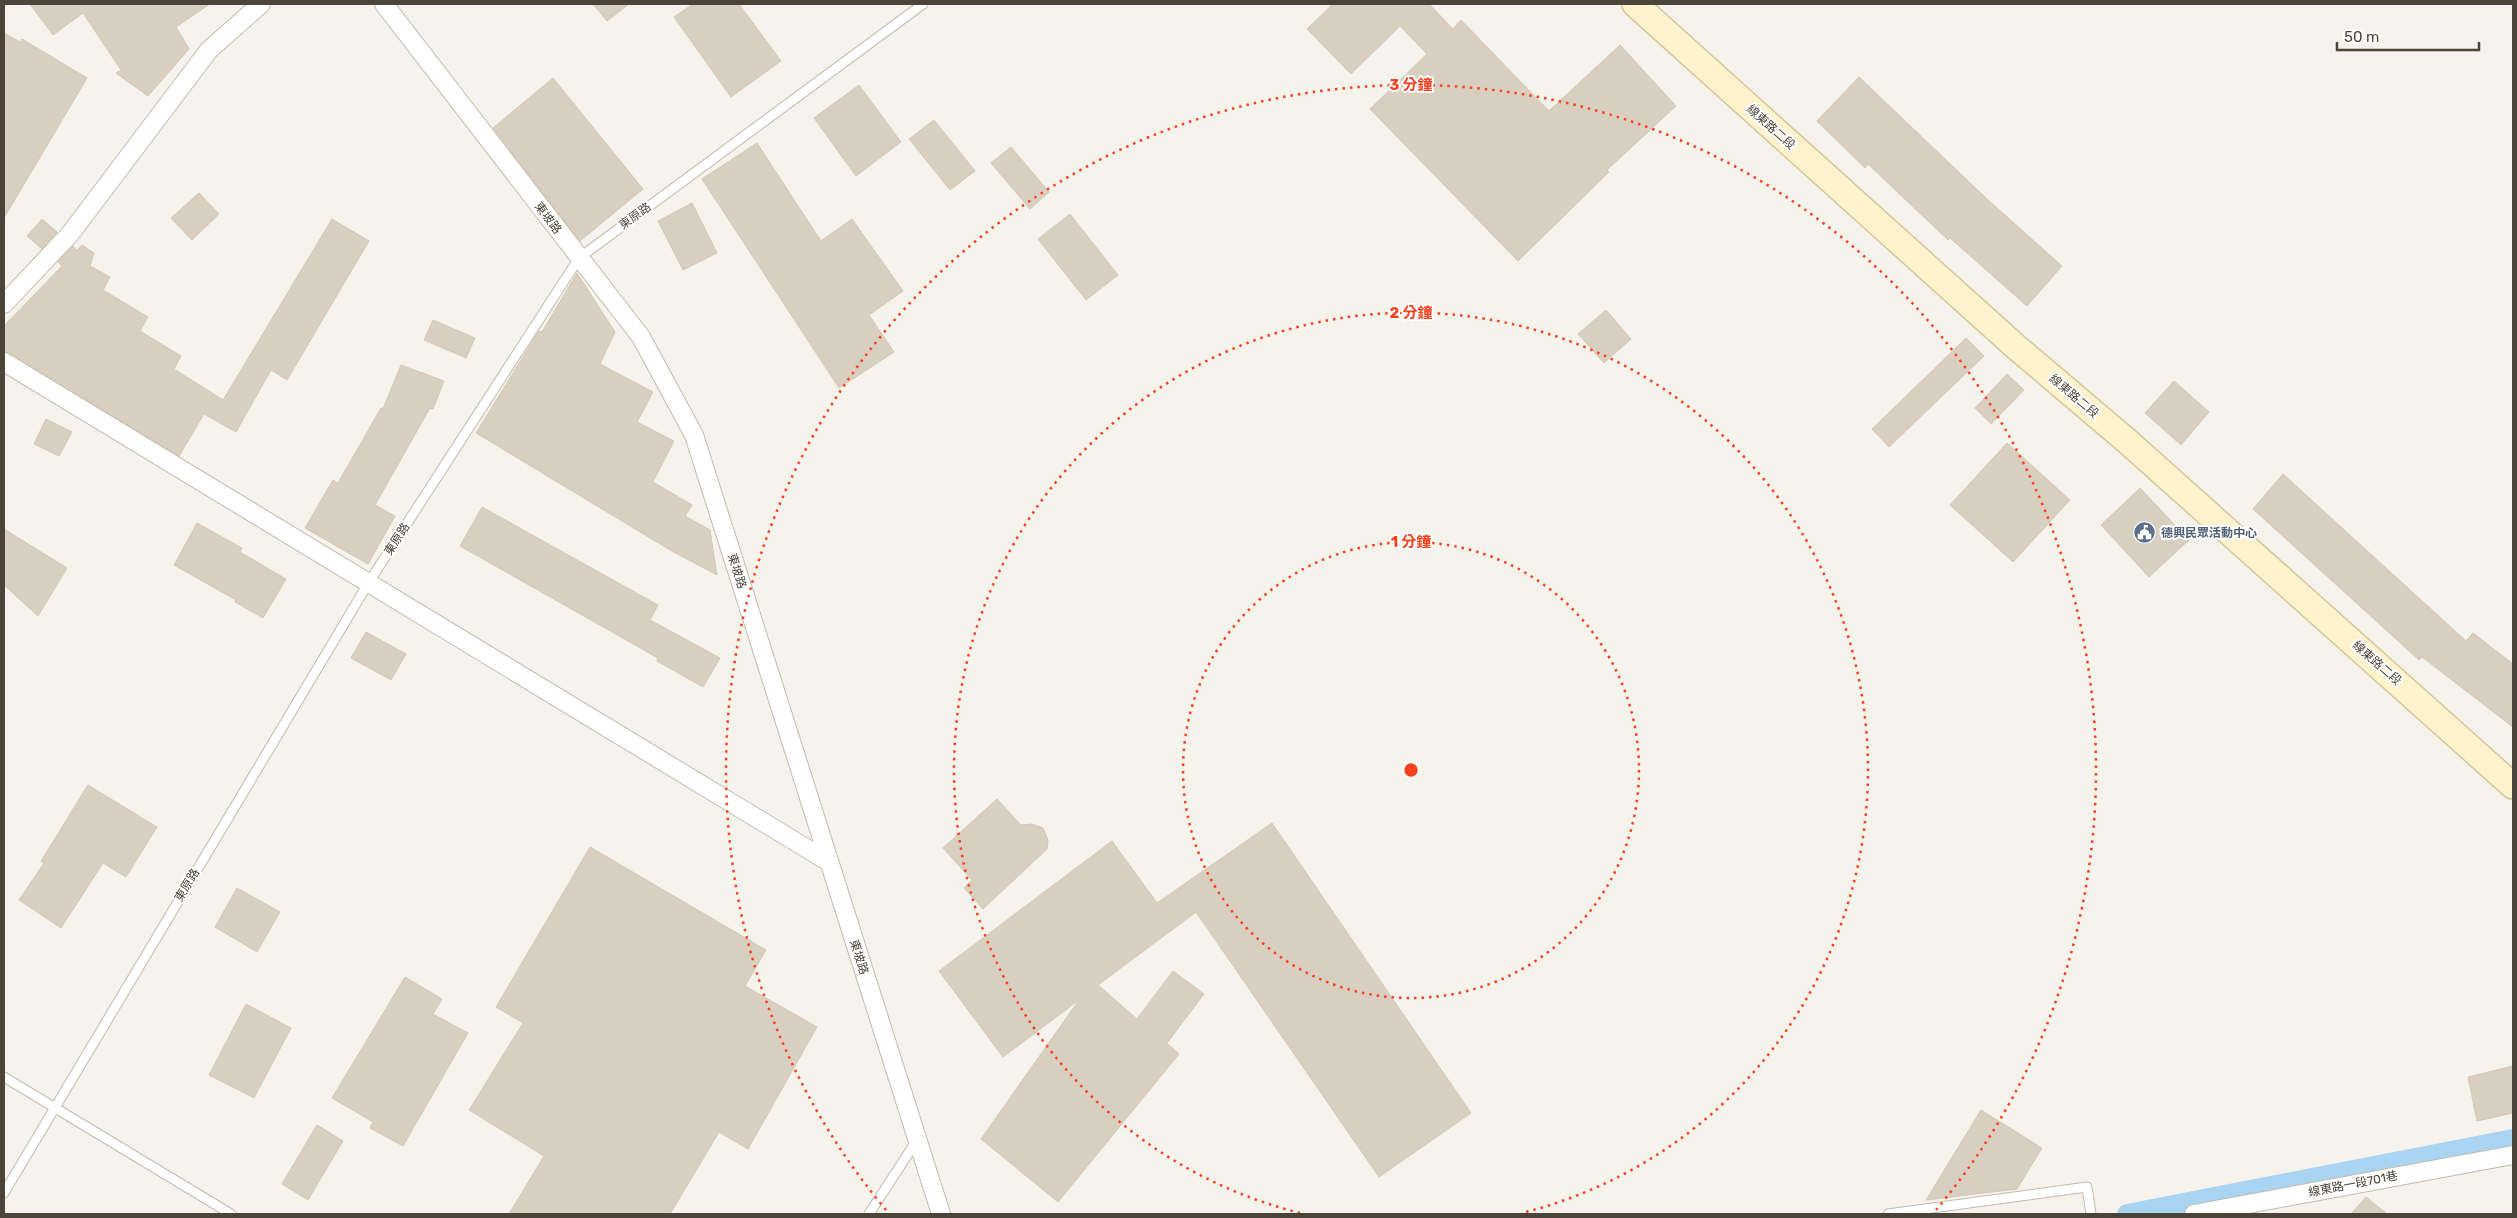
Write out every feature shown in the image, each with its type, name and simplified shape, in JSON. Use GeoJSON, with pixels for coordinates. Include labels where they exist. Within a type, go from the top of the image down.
{"type":"FeatureCollection","features":[{"type":"Feature","properties":{"kind":"main road","name":"線東路二段"},"geometry":{"type":"LineString","coordinates":[[1635,4],[2015,346],[2127,441],[2513,786]]}},
{"type":"Feature","properties":{"kind":"street"},"geometry":{"type":"LineString","coordinates":[[4,304],[70,234],[209,50],[261,4]]}},
{"type":"Feature","properties":{"kind":"street","name":"東坡路"},"geometry":{"type":"LineString","coordinates":[[384,4],[578,258],[641,337],[694,435],[941,1214]]}},
{"type":"Feature","properties":{"kind":"street"},"geometry":{"type":"LineString","coordinates":[[4,362],[829,862]]}},
{"type":"Feature","properties":{"kind":"street","name":"線東路一段701巷"},"geometry":{"type":"LineString","coordinates":[[2194,1214],[2513,1155]]}},
{"type":"Feature","properties":{"kind":"lane","name":"東原路"},"geometry":{"type":"LineString","coordinates":[[4,1193],[369,582],[578,258],[923,4]]}},
{"type":"Feature","properties":{"kind":"lane"},"geometry":{"type":"LineString","coordinates":[[4,1078],[231,1214]]}},
{"type":"Feature","properties":{"kind":"lane"},"geometry":{"type":"LineString","coordinates":[[869,1214],[917,1140]]}},
{"type":"Feature","properties":{"kind":"lane"},"geometry":{"type":"LineString","coordinates":[[1888,1214],[2087,1188],[2092,1214]]}},
{"type":"Feature","properties":{"kind":"building"},"geometry":{"type":"Polygon","coordinates":[[[30,4],[210,4],[176,27],[189,49],[148,96],[116,73],[121,70],[83,13],[53,35],[30,4]]]}},
{"type":"Feature","properties":{"kind":"building"},"geometry":{"type":"Polygon","coordinates":[[[593,4],[629,4],[607,21],[593,4]]]}},
{"type":"Feature","properties":{"kind":"building"},"geometry":{"type":"Polygon","coordinates":[[[693,4],[739,4],[781,61],[731,97],[674,17],[693,4]]]}},
{"type":"Feature","properties":{"kind":"building"},"geometry":{"type":"Polygon","coordinates":[[[1333,4],[1429,4],[1453,29],[1461,20],[1549,111],[1620,45],[1676,106],[1607,170],[1609,172],[1518,261],[1370,109],[1427,54],[1400,26],[1351,74],[1307,29],[1333,4]]]}},
{"type":"Feature","properties":{"kind":"building"},"geometry":{"type":"Polygon","coordinates":[[[4,33],[20,42],[22,39],[87,78],[4,218],[4,33]]]}},
{"type":"Feature","properties":{"kind":"building"},"geometry":{"type":"Polygon","coordinates":[[[1859,77],[1987,199],[2062,266],[2027,306],[1950,238],[1948,240],[1868,164],[1865,168],[1817,121],[1859,77]]]}},
{"type":"Feature","properties":{"kind":"building"},"geometry":{"type":"Polygon","coordinates":[[[553,78],[643,189],[580,241],[493,128],[553,78]]]}},
{"type":"Feature","properties":{"kind":"building"},"geometry":{"type":"Polygon","coordinates":[[[859,85],[901,142],[856,176],[814,118],[859,85]]]}},
{"type":"Feature","properties":{"kind":"building"},"geometry":{"type":"Polygon","coordinates":[[[934,120],[975,171],[950,190],[909,139],[934,120]]]}},
{"type":"Feature","properties":{"kind":"building"},"geometry":{"type":"Polygon","coordinates":[[[757,143],[821,241],[852,219],[903,291],[869,315],[894,352],[839,388],[702,179],[757,143]]]}},
{"type":"Feature","properties":{"kind":"building"},"geometry":{"type":"Polygon","coordinates":[[[1011,147],[1049,192],[1030,209],[991,163],[1011,147]]]}},
{"type":"Feature","properties":{"kind":"building"},"geometry":{"type":"Polygon","coordinates":[[[199,193],[219,214],[192,240],[171,218],[199,193]]]}},
{"type":"Feature","properties":{"kind":"building"},"geometry":{"type":"Polygon","coordinates":[[[692,203],[717,253],[683,270],[658,221],[692,203]]]}},
{"type":"Feature","properties":{"kind":"building"},"geometry":{"type":"Polygon","coordinates":[[[1070,214],[1118,275],[1086,300],[1038,239],[1070,214]]]}},
{"type":"Feature","properties":{"kind":"building"},"geometry":{"type":"Polygon","coordinates":[[[42,219],[57,232],[42,249],[27,236],[42,219]]]}},
{"type":"Feature","properties":{"kind":"building"},"geometry":{"type":"Polygon","coordinates":[[[332,219],[369,241],[287,380],[271,370],[236,432],[204,414],[179,456],[4,351],[4,326],[62,266],[58,262],[73,246],[77,250],[82,245],[94,253],[90,266],[110,277],[103,290],[148,317],[140,331],[181,356],[174,369],[223,400],[332,219]]]}},
{"type":"Feature","properties":{"kind":"building"},"geometry":{"type":"Polygon","coordinates":[[[577,273],[615,332],[600,364],[653,392],[637,422],[674,441],[653,482],[692,505],[685,516],[710,530],[717,575],[670,550],[476,433],[539,331],[542,332],[577,273]]]}},
{"type":"Feature","properties":{"kind":"building"},"geometry":{"type":"Polygon","coordinates":[[[1606,310],[1631,339],[1604,363],[1578,334],[1606,310]]]}},
{"type":"Feature","properties":{"kind":"building"},"geometry":{"type":"Polygon","coordinates":[[[433,320],[475,338],[466,358],[424,340],[433,320]]]}},
{"type":"Feature","properties":{"kind":"building"},"geometry":{"type":"Polygon","coordinates":[[[1966,338],[1984,356],[1889,447],[1872,429],[1966,338]]]}},
{"type":"Feature","properties":{"kind":"building"},"geometry":{"type":"Polygon","coordinates":[[[401,365],[444,381],[433,409],[430,408],[375,505],[395,516],[368,564],[305,528],[333,480],[338,483],[381,408],[383,409],[401,365]]]}},
{"type":"Feature","properties":{"kind":"building"},"geometry":{"type":"Polygon","coordinates":[[[2007,374],[2024,390],[1991,424],[1975,408],[2007,374]]]}},
{"type":"Feature","properties":{"kind":"building"},"geometry":{"type":"Polygon","coordinates":[[[2174,381],[2209,412],[2181,445],[2145,413],[2174,381]]]}},
{"type":"Feature","properties":{"kind":"building"},"geometry":{"type":"Polygon","coordinates":[[[46,419],[72,432],[59,456],[34,444],[46,419]]]}},
{"type":"Feature","properties":{"kind":"building"},"geometry":{"type":"Polygon","coordinates":[[[2007,443],[2070,500],[2013,562],[1950,505],[2007,443]]]}},
{"type":"Feature","properties":{"kind":"building"},"geometry":{"type":"Polygon","coordinates":[[[2283,474],[2466,641],[2473,633],[2513,664],[2513,727],[2422,657],[2419,660],[2253,509],[2283,474]]]}},
{"type":"Feature","properties":{"kind":"building","name":"德興民眾活動中心"},"geometry":{"type":"Polygon","coordinates":[[[2140,488],[2189,540],[2149,577],[2101,525],[2140,488]]]}},
{"type":"Feature","properties":{"kind":"building"},"geometry":{"type":"Polygon","coordinates":[[[482,507],[658,605],[650,620],[720,658],[703,687],[657,661],[658,658],[460,546],[482,507]]]}},
{"type":"Feature","properties":{"kind":"building"},"geometry":{"type":"Polygon","coordinates":[[[197,523],[242,548],[240,552],[286,579],[263,618],[235,602],[236,600],[174,565],[197,523]]]}},
{"type":"Feature","properties":{"kind":"building"},"geometry":{"type":"Polygon","coordinates":[[[4,529],[67,568],[38,616],[4,585],[4,529]]]}},
{"type":"Feature","properties":{"kind":"building"},"geometry":{"type":"Polygon","coordinates":[[[366,632],[406,654],[391,680],[351,658],[366,632]]]}},
{"type":"Feature","properties":{"kind":"building"},"geometry":{"type":"Polygon","coordinates":[[[88,785],[157,827],[126,877],[103,863],[61,928],[19,900],[44,863],[41,861],[88,785]]]}},
{"type":"Feature","properties":{"kind":"building"},"geometry":{"type":"Polygon","coordinates":[[[997,799],[1021,825],[1032,824],[1043,828],[1048,840],[1047,849],[983,909],[964,888],[972,880],[943,848],[997,799]]]}},
{"type":"Feature","properties":{"kind":"building"},"geometry":{"type":"Polygon","coordinates":[[[1272,823],[1471,1113],[1379,1177],[1196,912],[1098,985],[1137,1019],[1173,971],[1204,994],[1167,1043],[1179,1054],[1058,1202],[981,1139],[1079,1000],[1003,1057],[939,971],[1112,841],[1157,903],[1272,823]]]}},
{"type":"Feature","properties":{"kind":"building"},"geometry":{"type":"Polygon","coordinates":[[[590,847],[766,950],[745,986],[817,1027],[748,1149],[719,1132],[670,1214],[509,1214],[544,1156],[469,1110],[523,1023],[496,1007],[590,847]]]}},
{"type":"Feature","properties":{"kind":"building"},"geometry":{"type":"Polygon","coordinates":[[[237,888],[280,912],[257,952],[215,927],[237,888]]]}},
{"type":"Feature","properties":{"kind":"building"},"geometry":{"type":"Polygon","coordinates":[[[405,977],[442,999],[433,1014],[468,1033],[403,1146],[370,1128],[373,1122],[332,1098],[405,977]]]}},
{"type":"Feature","properties":{"kind":"building"},"geometry":{"type":"Polygon","coordinates":[[[246,1004],[291,1028],[254,1098],[209,1075],[246,1004]]]}},
{"type":"Feature","properties":{"kind":"building"},"geometry":{"type":"Polygon","coordinates":[[[2513,1066],[2513,1113],[2477,1121],[2468,1077],[2513,1066]]]}},
{"type":"Feature","properties":{"kind":"building"},"geometry":{"type":"Polygon","coordinates":[[[1981,1110],[2042,1148],[2017,1189],[1926,1200],[1981,1110]]]}},
{"type":"Feature","properties":{"kind":"building"},"geometry":{"type":"Polygon","coordinates":[[[317,1125],[343,1141],[308,1200],[282,1184],[317,1125]]]}},
{"type":"Feature","properties":{"kind":"building"},"geometry":{"type":"Polygon","coordinates":[[[2366,1197],[2387,1214],[2351,1214],[2366,1197]]]}},
{"type":"Feature","properties":{"kind":"waterway"},"geometry":{"type":"LineString","coordinates":[[2127,1214],[2513,1139]]}},
{"type":"Feature","properties":{"kind":"place","name":"德興民眾活動中心"},"geometry":{"type":"Point","coordinates":[2145,533]}}]}
